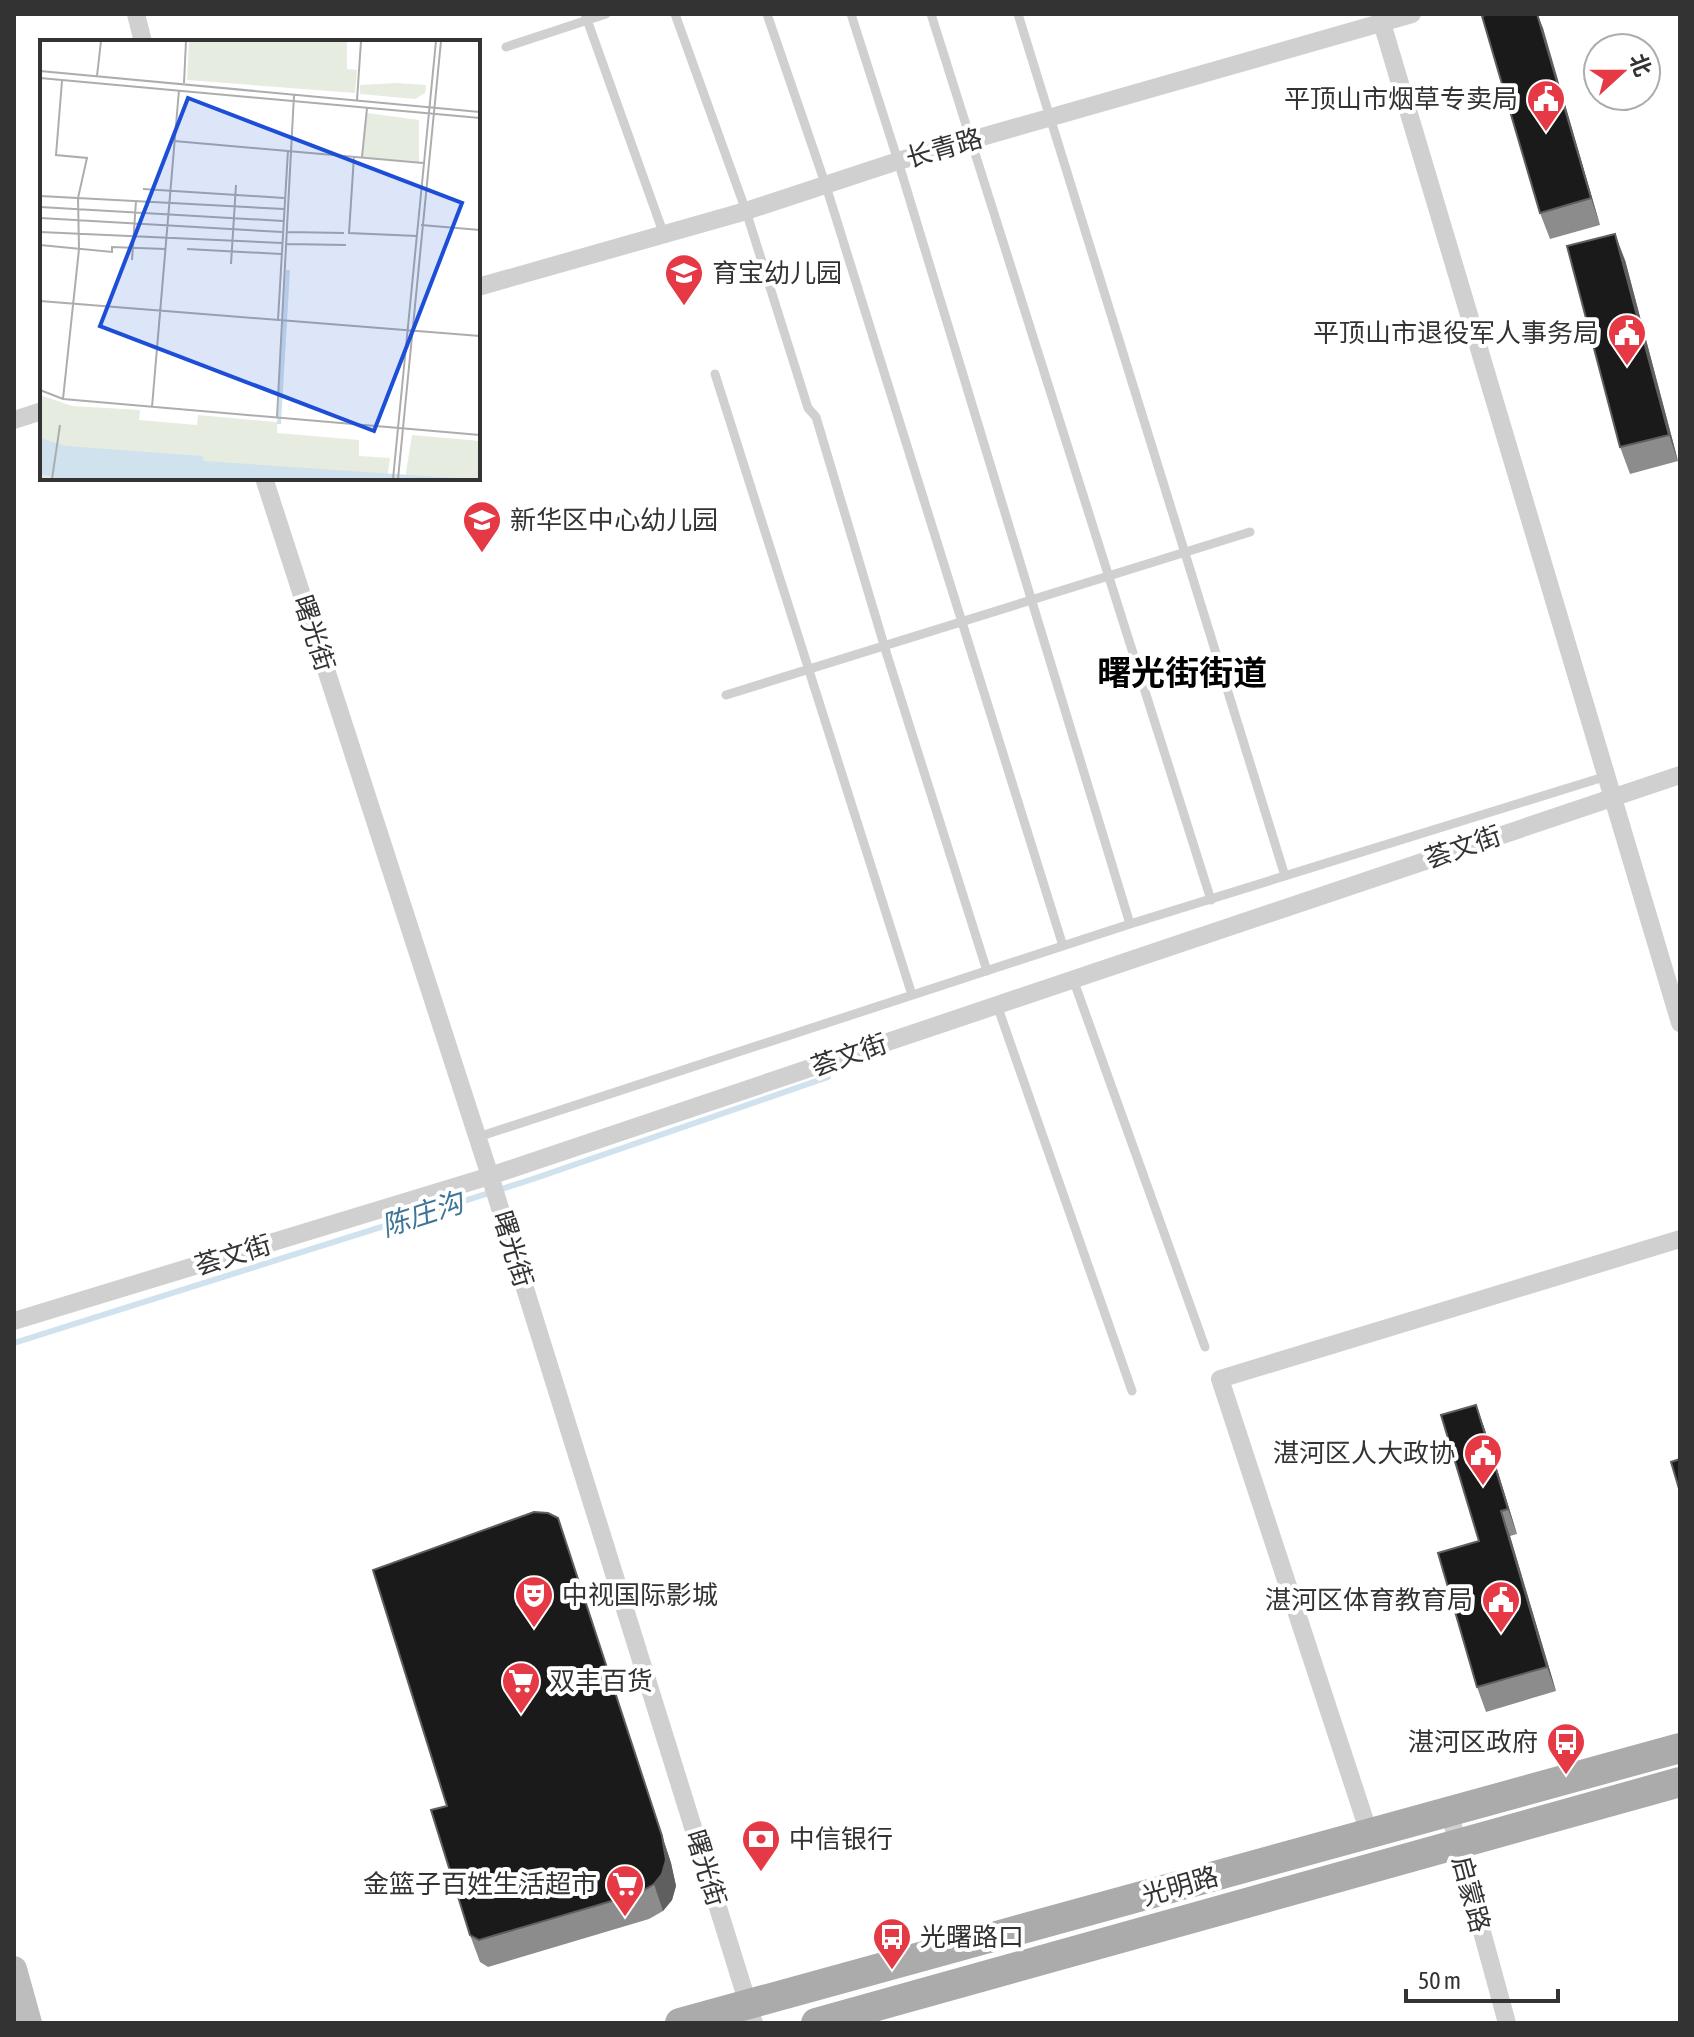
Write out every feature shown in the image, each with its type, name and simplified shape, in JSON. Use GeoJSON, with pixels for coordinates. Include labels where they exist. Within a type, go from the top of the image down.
{"type":"FeatureCollection","features":[{"type":"Feature","properties":{"kind":"main road","name":"光明路"},"geometry":{"type":"LineString","coordinates":[[680,2023],[751,2014],[1369,1833],[1680,1748]]}},
{"type":"Feature","properties":{"kind":"main road","name":"光明路"},"geometry":{"type":"LineString","coordinates":[[816,2023],[1680,1782]]}},
{"type":"Feature","properties":{"kind":"street"},"geometry":{"type":"LineString","coordinates":[[136,14],[142,40]]}},
{"type":"Feature","properties":{"kind":"street","name":"长青路"},"geometry":{"type":"LineString","coordinates":[[480,286],[746,211],[898,161],[1412,14]]}},
{"type":"Feature","properties":{"kind":"street"},"geometry":{"type":"LineString","coordinates":[[1382,23],[1680,1023]]}},
{"type":"Feature","properties":{"kind":"street"},"geometry":{"type":"LineString","coordinates":[[14,420],[40,412]]}},
{"type":"Feature","properties":{"kind":"street","name":"曙光街"},"geometry":{"type":"LineString","coordinates":[[265,480],[492,1181],[751,2014]]}},
{"type":"Feature","properties":{"kind":"street","name":"荟文街"},"geometry":{"type":"LineString","coordinates":[[14,1321],[492,1181],[1073,979],[1680,775]]}},
{"type":"Feature","properties":{"kind":"street"},"geometry":{"type":"LineString","coordinates":[[1369,1833],[1220,1379],[1680,1239]]}},
{"type":"Feature","properties":{"kind":"street","name":"启蒙路"},"geometry":{"type":"LineString","coordinates":[[1449,1811],[1507,2023]]}},
{"type":"Feature","properties":{"kind":"street"},"geometry":{"type":"LineString","coordinates":[[14,1969],[29,2023]]}},
{"type":"Feature","properties":{"kind":"lane"},"geometry":{"type":"LineString","coordinates":[[506,47],[586,17],[606,14]]}},
{"type":"Feature","properties":{"kind":"lane"},"geometry":{"type":"LineString","coordinates":[[675,14],[746,211],[808,408],[816,417],[884,646],[987,971]]}},
{"type":"Feature","properties":{"kind":"lane"},"geometry":{"type":"LineString","coordinates":[[767,14],[826,186],[1063,946]]}},
{"type":"Feature","properties":{"kind":"lane"},"geometry":{"type":"LineString","coordinates":[[851,14],[1130,924]]}},
{"type":"Feature","properties":{"kind":"lane"},"geometry":{"type":"LineString","coordinates":[[931,14],[1211,900]]}},
{"type":"Feature","properties":{"kind":"lane"},"geometry":{"type":"LineString","coordinates":[[1018,14],[1285,876]]}},
{"type":"Feature","properties":{"kind":"lane"},"geometry":{"type":"LineString","coordinates":[[586,17],[664,235]]}},
{"type":"Feature","properties":{"kind":"lane"},"geometry":{"type":"LineString","coordinates":[[715,374],[912,995]]}},
{"type":"Feature","properties":{"kind":"lane"},"geometry":{"type":"LineString","coordinates":[[726,695],[1250,532]]}},
{"type":"Feature","properties":{"kind":"lane"},"geometry":{"type":"LineString","coordinates":[[478,1137],[1130,924],[1607,776]]}},
{"type":"Feature","properties":{"kind":"lane"},"geometry":{"type":"LineString","coordinates":[[1073,979],[1205,1347]]}},
{"type":"Feature","properties":{"kind":"lane"},"geometry":{"type":"LineString","coordinates":[[997,1005],[1132,1391]]}},
{"type":"Feature","properties":{"kind":"building","name":"平顶山市烟草专卖局"},"geometry":{"type":"Polygon","coordinates":[[[1537,14],[1591,198],[1540,213],[1482,16],[1537,14]]]}},
{"type":"Feature","properties":{"kind":"building","name":"平顶山市退役军人事务局"},"geometry":{"type":"Polygon","coordinates":[[[1615,234],[1669,435],[1620,447],[1567,246],[1615,234]]]}},
{"type":"Feature","properties":{"kind":"building"},"geometry":{"type":"Polygon","coordinates":[[[1476,1405],[1508,1509],[1501,1511],[1547,1667],[1477,1687],[1438,1553],[1479,1541],[1441,1415],[1476,1405]]]}},
{"type":"Feature","properties":{"kind":"building"},"geometry":{"type":"Polygon","coordinates":[[[1680,1459],[1680,1492],[1671,1462],[1680,1459]]]}},
{"type":"Feature","properties":{"kind":"building","name":"双丰百货"},"geometry":{"type":"Polygon","coordinates":[[[534,1512],[548,1513],[558,1518],[662,1836],[666,1860],[662,1874],[654,1884],[639,1893],[479,1940],[470,1935],[431,1810],[447,1806],[373,1570],[534,1512]]]}},
{"type":"Feature","properties":{"kind":"waterway","name":"陈庄沟"},"geometry":{"type":"LineString","coordinates":[[14,1343],[530,1180],[828,1077]]}},
{"type":"Feature","properties":{"kind":"place","name":"平顶山市烟草专卖局"},"geometry":{"type":"Point","coordinates":[1546,133]}},
{"type":"Feature","properties":{"kind":"place","name":"育宝幼儿园"},"geometry":{"type":"Point","coordinates":[684,307]}},
{"type":"Feature","properties":{"kind":"place","name":"平顶山市退役军人事务局"},"geometry":{"type":"Point","coordinates":[1627,367]}},
{"type":"Feature","properties":{"kind":"place","name":"新华区中心幼儿园"},"geometry":{"type":"Point","coordinates":[482,554]}},
{"type":"Feature","properties":{"kind":"place","name":"湛河区人大政协"},"geometry":{"type":"Point","coordinates":[1483,1487]}},
{"type":"Feature","properties":{"kind":"place","name":"中视国际影城"},"geometry":{"type":"Point","coordinates":[534,1629]}},
{"type":"Feature","properties":{"kind":"place","name":"湛河区体育教育局"},"geometry":{"type":"Point","coordinates":[1501,1634]}},
{"type":"Feature","properties":{"kind":"place","name":"双丰百货"},"geometry":{"type":"Point","coordinates":[521,1715]}},
{"type":"Feature","properties":{"kind":"place","name":"湛河区政府"},"geometry":{"type":"Point","coordinates":[1566,1776]}},
{"type":"Feature","properties":{"kind":"place","name":"中信银行"},"geometry":{"type":"Point","coordinates":[761,1873]}},
{"type":"Feature","properties":{"kind":"place","name":"金篮子百姓生活超市"},"geometry":{"type":"Point","coordinates":[625,1918]}},
{"type":"Feature","properties":{"kind":"place","name":"光曙路口"},"geometry":{"type":"Point","coordinates":[892,1971]}},
{"type":"Feature","properties":{"kind":"district","name":"曙光街街道"},"geometry":{"type":"Point","coordinates":[1182,672]}}]}
